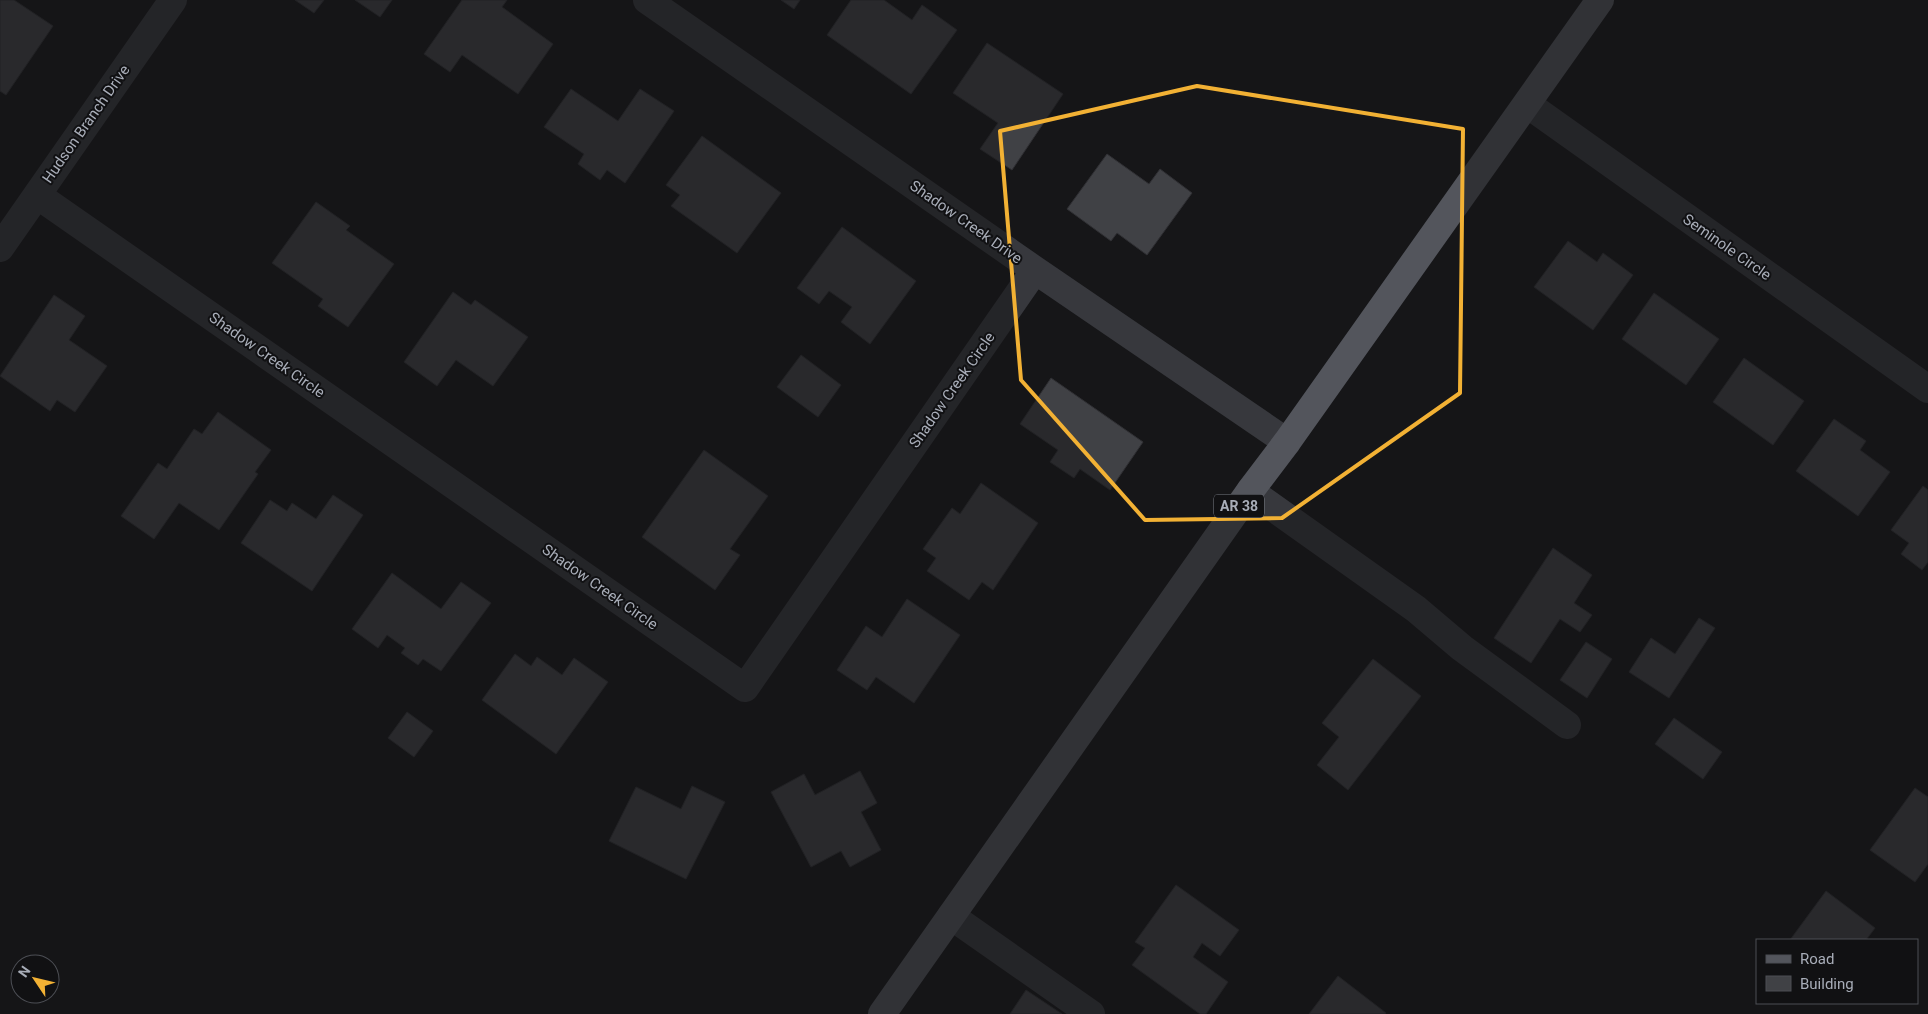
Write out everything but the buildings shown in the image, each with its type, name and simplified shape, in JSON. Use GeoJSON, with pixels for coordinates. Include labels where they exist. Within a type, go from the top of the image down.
{"type":"FeatureCollection","features":[{"type":"Feature","properties":{"kind":"main road","name":"AR 38"},"geometry":{"type":"LineString","coordinates":[[882,1014],[1250,491],[1287,442],[1600,0]]}},
{"type":"Feature","properties":{"kind":"street","name":"Hudson Branch Drive"},"geometry":{"type":"LineString","coordinates":[[0,248],[173,0]]}},
{"type":"Feature","properties":{"kind":"street","name":"Shadow Creek Drive"},"geometry":{"type":"LineString","coordinates":[[647,0],[1035,270],[1287,442]]}},
{"type":"Feature","properties":{"kind":"street","name":"Seminole Circle"},"geometry":{"type":"LineString","coordinates":[[1526,104],[1928,389]]}},
{"type":"Feature","properties":{"kind":"street","name":"Shadow Creek Circle"},"geometry":{"type":"LineString","coordinates":[[37,195],[745,688],[1035,270]]}},
{"type":"Feature","properties":{"kind":"street"},"geometry":{"type":"LineString","coordinates":[[1250,491],[1416,609],[1462,648],[1567,725]]}},
{"type":"Feature","properties":{"kind":"street"},"geometry":{"type":"LineString","coordinates":[[952,916],[1091,1014]]}},
{"type":"Feature","properties":{"kind":"highlighted area"},"geometry":{"type":"Polygon","coordinates":[[[1197,86],[1463,129],[1460,393],[1282,518],[1145,520],[1021,380],[1000,131],[1197,86]]]}}]}
